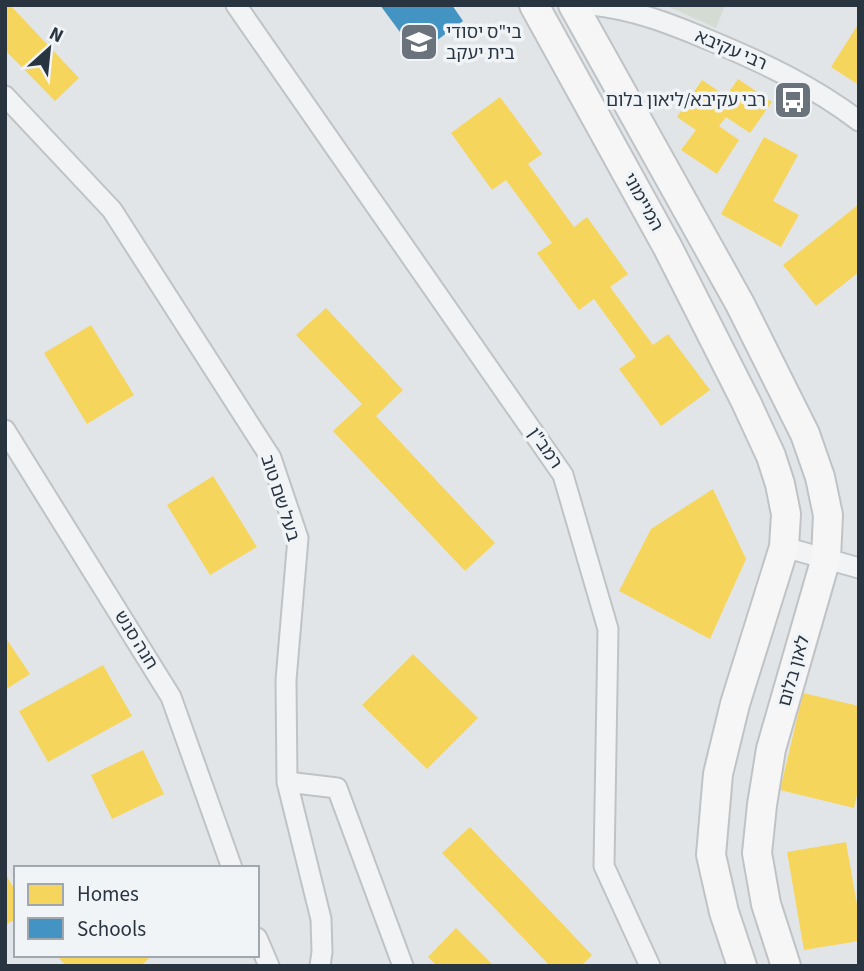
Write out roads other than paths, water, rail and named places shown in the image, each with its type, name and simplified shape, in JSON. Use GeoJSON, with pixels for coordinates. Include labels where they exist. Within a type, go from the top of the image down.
{"type":"FeatureCollection","features":[{"type":"Feature","properties":{"kind":"street","name":"רמב\"ן"},"geometry":{"type":"LineString","coordinates":[[236,5],[563,475],[608,629],[604,866],[650,966]]}},
{"type":"Feature","properties":{"kind":"street","name":"המיימוני"},"geometry":{"type":"LineString","coordinates":[[534,5],[668,248],[771,456],[786,514],[784,547]]}},
{"type":"Feature","properties":{"kind":"street","name":"המיימוני"},"geometry":{"type":"LineString","coordinates":[[573,5],[696,223],[780,382]]}},
{"type":"Feature","properties":{"kind":"street","name":"רבי עקיבא"},"geometry":{"type":"LineString","coordinates":[[591,5],[614,7],[646,16],[759,60],[802,83],[859,121]]}},
{"type":"Feature","properties":{"kind":"street","name":"בעל שם טוב"},"geometry":{"type":"LineString","coordinates":[[5,96],[112,210],[271,458],[298,538],[286,680],[287,782],[321,919],[320,966]]}},
{"type":"Feature","properties":{"kind":"street","name":"לאון בלום"},"geometry":{"type":"LineString","coordinates":[[780,382],[805,434],[820,477],[828,515],[826,558],[772,749],[758,841],[757,853],[766,904],[786,966]]}},
{"type":"Feature","properties":{"kind":"street","name":"חנה סנש"},"geometry":{"type":"LineString","coordinates":[[5,430],[171,696],[231,866]]}},
{"type":"Feature","properties":{"kind":"street"},"geometry":{"type":"LineString","coordinates":[[742,966],[724,912],[711,855],[718,774],[746,669],[784,547],[859,568]]}},
{"type":"Feature","properties":{"kind":"street"},"geometry":{"type":"LineString","coordinates":[[287,782],[337,788],[403,966]]}},
{"type":"Feature","properties":{"kind":"street"},"geometry":{"type":"LineString","coordinates":[[259,943],[269,966]]}},
{"type":"Feature","properties":{"kind":"place","name":"בי\"ס יסודי בית יעקב"},"geometry":{"type":"Point","coordinates":[419,42]}},
{"type":"Feature","properties":{"kind":"place","name":"רבי עקיבא/ליאון בלום"},"geometry":{"type":"Point","coordinates":[793,100]}}]}
